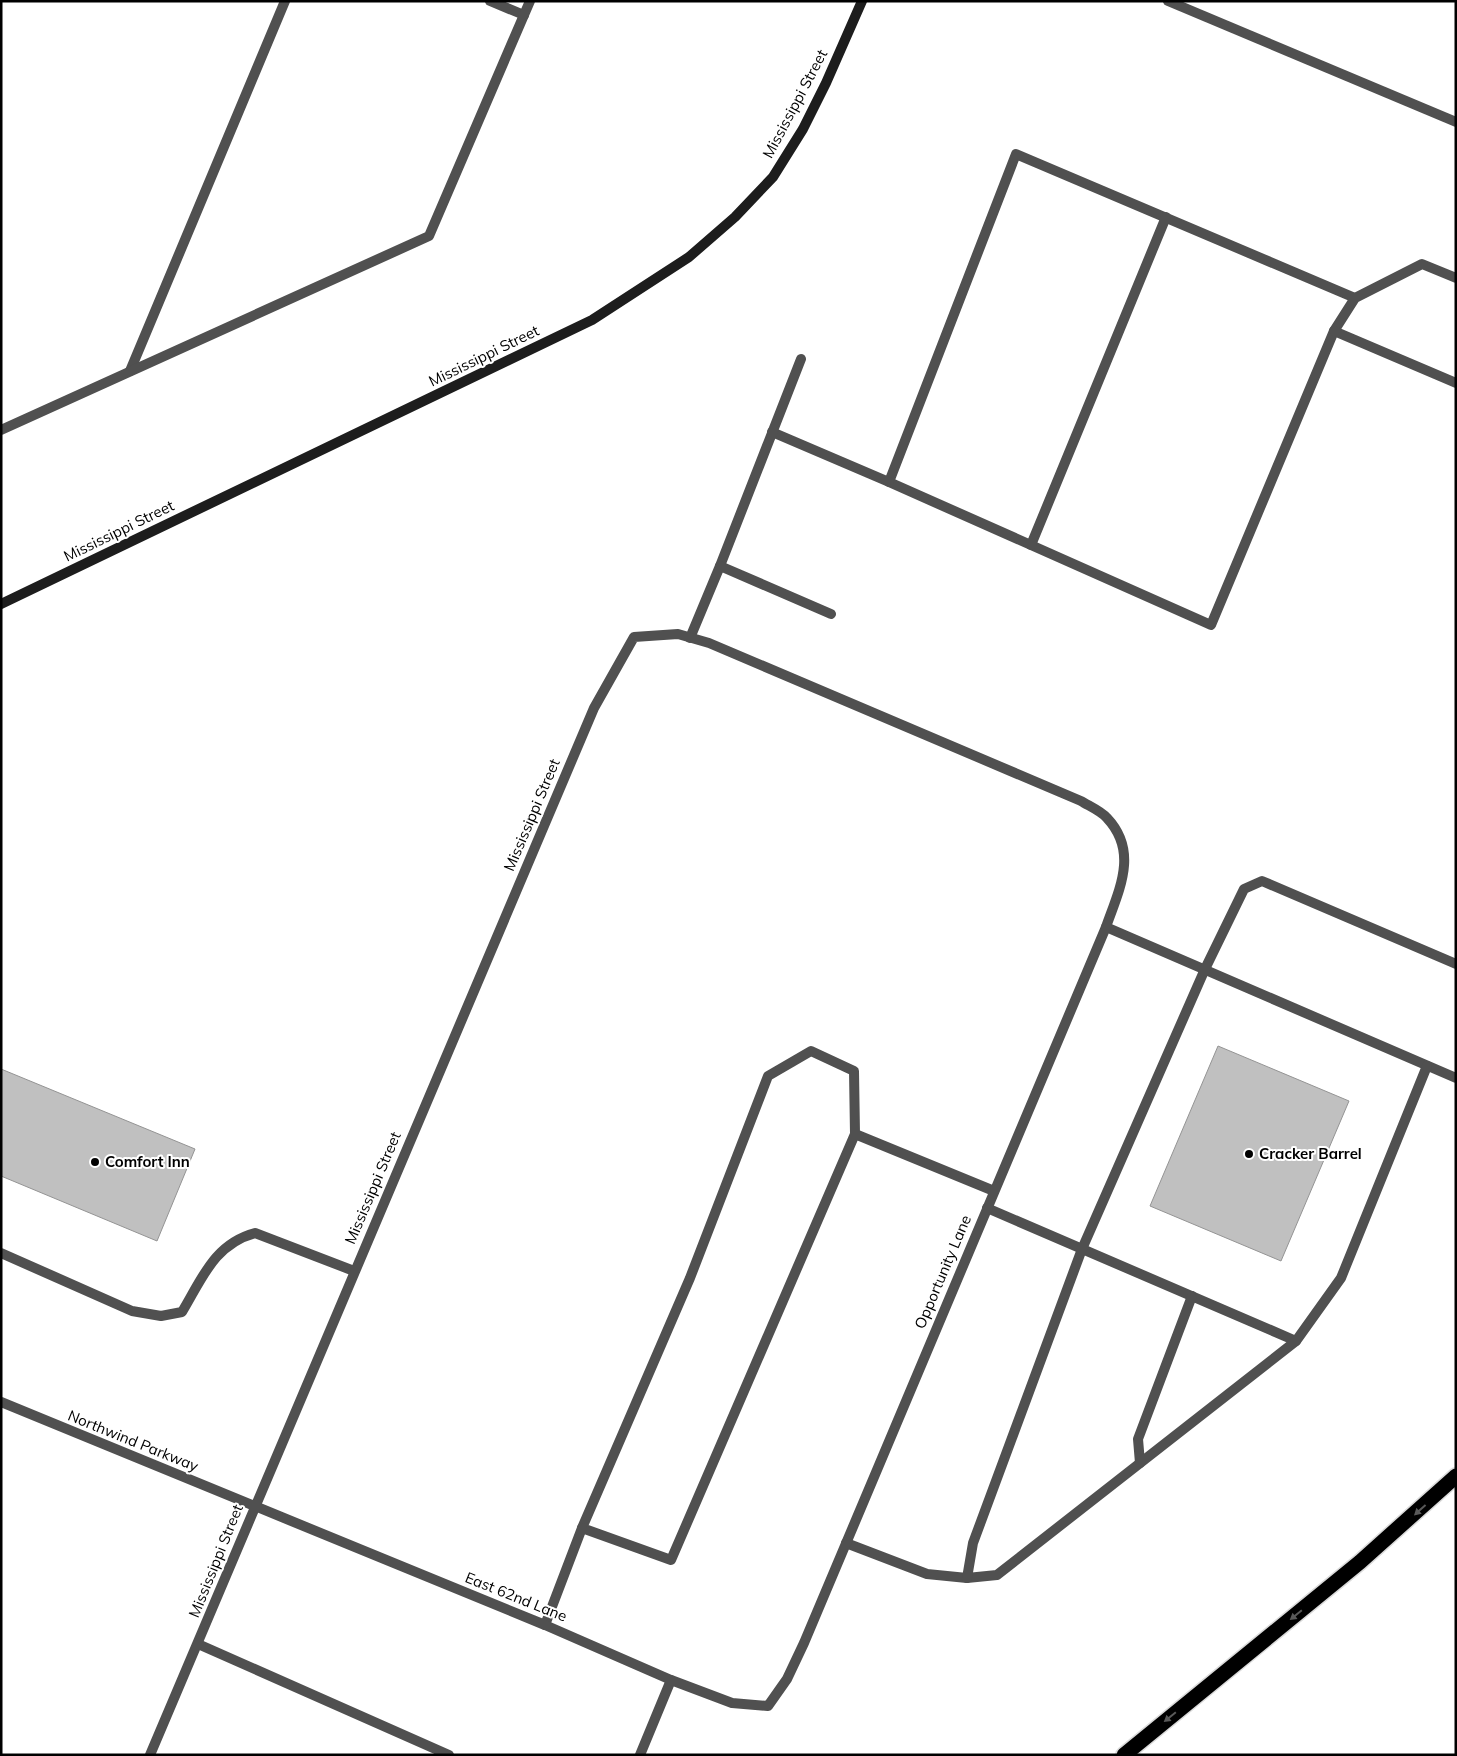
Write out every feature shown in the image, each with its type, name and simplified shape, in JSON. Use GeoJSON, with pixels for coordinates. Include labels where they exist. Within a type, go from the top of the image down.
{"type":"FeatureCollection","features":[{"type":"Feature","properties":{"kind":"highway"},"geometry":{"type":"LineString","coordinates":[[1124,1755],[1360,1562],[1456,1476]]}},
{"type":"Feature","properties":{"kind":"street"},"geometry":{"type":"LineString","coordinates":[[130,372],[285,1]]}},
{"type":"Feature","properties":{"kind":"street"},"geometry":{"type":"LineString","coordinates":[[490,1],[524,15]]}},
{"type":"Feature","properties":{"kind":"street"},"geometry":{"type":"LineString","coordinates":[[1,430],[429,236],[530,1]]}},
{"type":"Feature","properties":{"kind":"street","name":"Mississippi Street"},"geometry":{"type":"LineString","coordinates":[[1,604],[592,320],[689,257],[735,217],[773,177],[826,84],[862,1]]}},
{"type":"Feature","properties":{"kind":"street"},"geometry":{"type":"LineString","coordinates":[[1168,1],[1456,122]]}},
{"type":"Feature","properties":{"kind":"street"},"geometry":{"type":"LineString","coordinates":[[888,482],[1016,154],[1355,298]]}},
{"type":"Feature","properties":{"kind":"street"},"geometry":{"type":"LineString","coordinates":[[1031,545],[1166,217]]}},
{"type":"Feature","properties":{"kind":"street"},"geometry":{"type":"LineString","coordinates":[[772,432],[1211,625],[1334,331],[1355,298],[1422,264],[1456,278]]}},
{"type":"Feature","properties":{"kind":"street"},"geometry":{"type":"LineString","coordinates":[[1334,331],[1456,383]]}},
{"type":"Feature","properties":{"kind":"street"},"geometry":{"type":"LineString","coordinates":[[690,638],[801,359]]}},
{"type":"Feature","properties":{"kind":"street"},"geometry":{"type":"LineString","coordinates":[[720,566],[831,614]]}},
{"type":"Feature","properties":{"kind":"street","name":"Mississippi Street"},"geometry":{"type":"LineString","coordinates":[[150,1755],[594,708],[634,637],[678,634],[690,638]]}},
{"type":"Feature","properties":{"kind":"street","name":"Opportunity Lane"},"geometry":{"type":"LineString","coordinates":[[690,638],[709,643],[1081,801],[1107,817],[1124,842],[1123,879],[1106,927],[791,1670],[768,1706]]}},
{"type":"Feature","properties":{"kind":"street"},"geometry":{"type":"LineString","coordinates":[[967,1578],[973,1543],[1082,1249],[1204,969],[1244,889],[1262,881],[1456,964]]}},
{"type":"Feature","properties":{"kind":"street"},"geometry":{"type":"LineString","coordinates":[[1106,927],[1456,1078]]}},
{"type":"Feature","properties":{"kind":"street"},"geometry":{"type":"LineString","coordinates":[[545,1624],[582,1528],[690,1278],[768,1076],[810,1050],[854,1071],[855,1134],[671,1560],[582,1528]]}},
{"type":"Feature","properties":{"kind":"street"},"geometry":{"type":"LineString","coordinates":[[846,1543],[927,1574],[967,1578],[997,1575],[1296,1341],[1341,1278],[1427,1066]]}},
{"type":"Feature","properties":{"kind":"street"},"geometry":{"type":"LineString","coordinates":[[855,1134],[994,1191]]}},
{"type":"Feature","properties":{"kind":"street"},"geometry":{"type":"LineString","coordinates":[[987,1208],[1296,1341]]}},
{"type":"Feature","properties":{"kind":"street"},"geometry":{"type":"LineString","coordinates":[[1,1253],[132,1311],[161,1316],[182,1312],[216,1255],[239,1237],[255,1233],[354,1271]]}},
{"type":"Feature","properties":{"kind":"street"},"geometry":{"type":"LineString","coordinates":[[1140,1463],[1138,1439],[1192,1296]]}},
{"type":"Feature","properties":{"kind":"street","name":"Northwind Parkway"},"geometry":{"type":"LineString","coordinates":[[1,1402],[254,1507]]}},
{"type":"Feature","properties":{"kind":"street","name":"East 62nd Lane"},"geometry":{"type":"LineString","coordinates":[[254,1507],[545,1624],[671,1680],[732,1703],[768,1706]]}},
{"type":"Feature","properties":{"kind":"street"},"geometry":{"type":"LineString","coordinates":[[198,1644],[449,1755]]}},
{"type":"Feature","properties":{"kind":"street"},"geometry":{"type":"LineString","coordinates":[[640,1755],[671,1680]]}},
{"type":"Feature","properties":{"kind":"building","name":"Cracker Barrel"},"geometry":{"type":"Polygon","coordinates":[[[1218,1046],[1349,1101],[1281,1261],[1150,1206],[1218,1046]]]}},
{"type":"Feature","properties":{"kind":"building","name":"Comfort Inn"},"geometry":{"type":"Polygon","coordinates":[[[1,1069],[195,1149],[157,1241],[1,1176],[1,1069]]]}},
{"type":"Feature","properties":{"kind":"place","name":"Cracker Barrel"},"geometry":{"type":"Point","coordinates":[1249,1154]}},
{"type":"Feature","properties":{"kind":"place","name":"Comfort Inn"},"geometry":{"type":"Point","coordinates":[95,1162]}}]}
